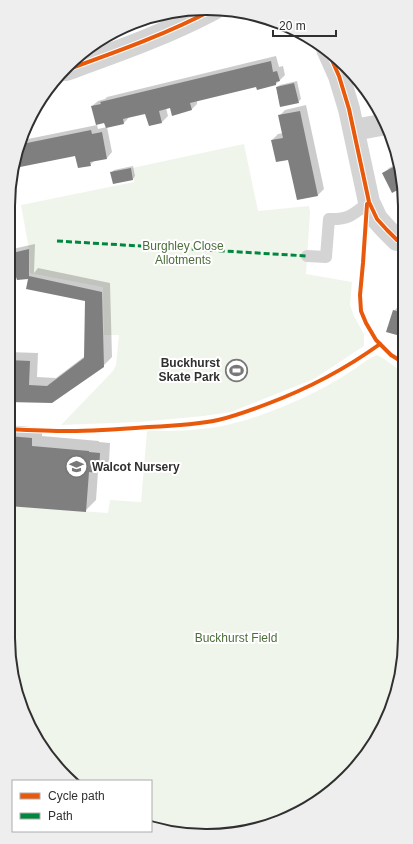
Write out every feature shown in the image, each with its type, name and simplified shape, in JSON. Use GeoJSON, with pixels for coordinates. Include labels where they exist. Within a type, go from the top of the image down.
{"type":"FeatureCollection","features":[{"type":"Feature","properties":{"kind":"street"},"geometry":{"type":"LineString","coordinates":[[77,66],[176,27],[201,15]]}},
{"type":"Feature","properties":{"kind":"street"},"geometry":{"type":"LineString","coordinates":[[333,63],[343,88],[354,130],[369,202],[377,219],[397,240]]}},
{"type":"Feature","properties":{"kind":"street"},"geometry":{"type":"LineString","coordinates":[[354,130],[379,125]]}},
{"type":"Feature","properties":{"kind":"lane"},"geometry":{"type":"LineString","coordinates":[[308,256],[326,257],[329,219],[345,219],[356,213],[369,202]]}},
{"type":"Feature","properties":{"kind":"green space","name":"Burghley Close Allotments"},"geometry":{"type":"Polygon","coordinates":[[[244,144],[258,211],[309,206],[310,212],[306,274],[352,282],[350,305],[364,334],[364,346],[314,379],[231,412],[139,422],[61,425],[113,371],[116,365],[119,335],[104,335],[103,287],[30,273],[29,249],[21,205],[134,182],[132,168],[244,144]]]}},
{"type":"Feature","properties":{"kind":"green space","name":"Buckhurst Field"},"geometry":{"type":"Polygon","coordinates":[[[377,355],[398,369],[398,650],[388,699],[366,744],[342,773],[313,797],[268,819],[219,829],[194,829],[152,821],[152,780],[79,780],[63,764],[47,744],[25,699],[19,675],[15,650],[15,506],[108,513],[110,500],[141,502],[147,431],[181,431],[218,427],[265,414],[325,387],[377,355]]]}},
{"type":"Feature","properties":{"kind":"building"},"geometry":{"type":"Polygon","coordinates":[[[271,61],[273,72],[277,71],[280,81],[276,82],[276,85],[257,90],[256,87],[190,103],[192,110],[172,116],[170,108],[159,111],[162,123],[149,126],[145,114],[123,119],[124,124],[106,128],[104,123],[96,125],[91,106],[101,104],[100,102],[271,61]]]}},
{"type":"Feature","properties":{"kind":"building"},"geometry":{"type":"Polygon","coordinates":[[[294,83],[299,103],[280,107],[276,87],[294,83]]]}},
{"type":"Feature","properties":{"kind":"building"},"geometry":{"type":"Polygon","coordinates":[[[300,111],[318,196],[297,200],[288,160],[276,162],[271,140],[283,138],[278,115],[300,111]]]}},
{"type":"Feature","properties":{"kind":"building"},"geometry":{"type":"Polygon","coordinates":[[[91,130],[92,134],[102,132],[107,159],[90,162],[91,166],[78,168],[75,156],[19,167],[26,143],[91,130]]]}},
{"type":"Feature","properties":{"kind":"building"},"geometry":{"type":"Polygon","coordinates":[[[393,167],[397,190],[392,193],[382,173],[393,167]]]}},
{"type":"Feature","properties":{"kind":"building"},"geometry":{"type":"Polygon","coordinates":[[[131,168],[133,180],[113,184],[110,172],[131,168]]]}},
{"type":"Feature","properties":{"kind":"building"},"geometry":{"type":"Polygon","coordinates":[[[29,249],[29,276],[102,292],[104,367],[52,403],[15,402],[15,360],[30,361],[29,385],[47,386],[84,358],[85,301],[26,289],[28,279],[17,280],[15,274],[15,252],[29,249]]]}},
{"type":"Feature","properties":{"kind":"building"},"geometry":{"type":"Polygon","coordinates":[[[393,310],[398,311],[398,335],[386,332],[393,310]]]}},
{"type":"Feature","properties":{"kind":"building"},"geometry":{"type":"Polygon","coordinates":[[[15,437],[32,438],[32,446],[100,453],[99,473],[89,472],[86,512],[15,507],[15,437]]]}},
{"type":"Feature","properties":{"kind":"marked path"},"geometry":{"type":"LineString","coordinates":[[57,241],[307,256]]}},
{"type":"Feature","properties":{"kind":"cycle path"},"geometry":{"type":"LineString","coordinates":[[77,66],[160,35],[202,15]]}},
{"type":"Feature","properties":{"kind":"cycle path"},"geometry":{"type":"LineString","coordinates":[[333,63],[339,76],[349,109],[369,202],[377,219],[397,240]]}},
{"type":"Feature","properties":{"kind":"cycle path"},"geometry":{"type":"LineString","coordinates":[[367,204],[360,295],[361,311],[376,340],[391,355],[398,359]]}},
{"type":"Feature","properties":{"kind":"cycle path"},"geometry":{"type":"LineString","coordinates":[[15,429],[61,431],[99,430],[183,425],[218,420],[261,406],[311,385],[353,362],[380,344]]}},
{"type":"Feature","properties":{"kind":"place","name":"Buckhurst Skate Park"},"geometry":{"type":"Point","coordinates":[236,370]}},
{"type":"Feature","properties":{"kind":"place","name":"Walcot Nursery"},"geometry":{"type":"Point","coordinates":[76,467]}}]}
